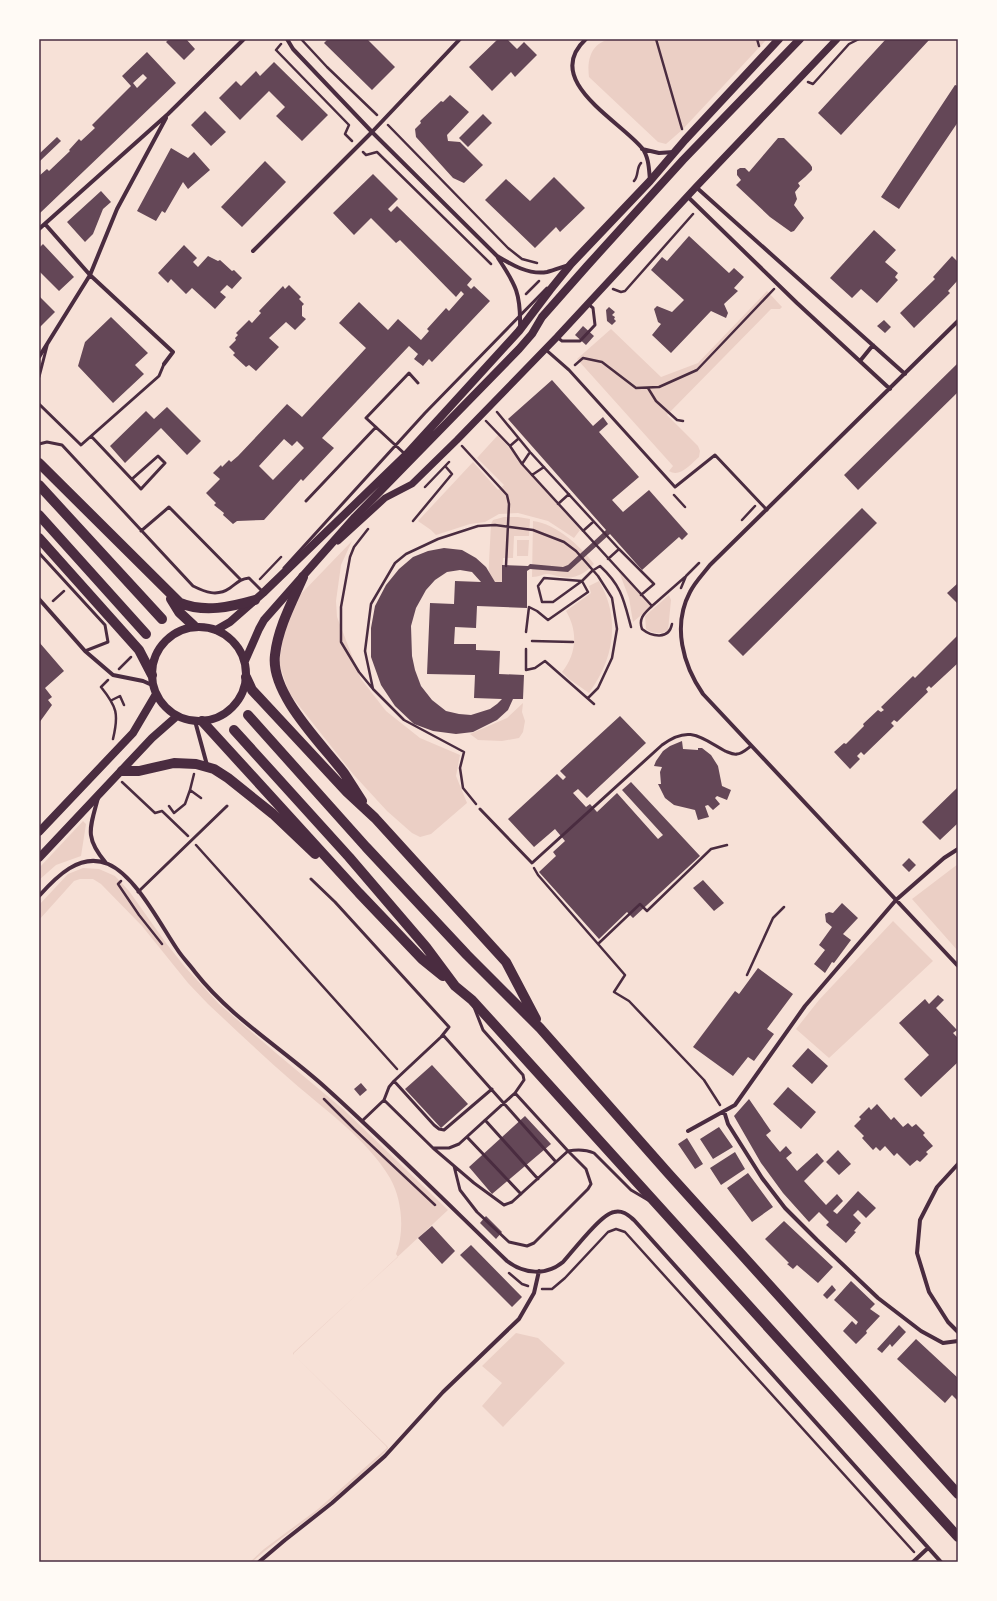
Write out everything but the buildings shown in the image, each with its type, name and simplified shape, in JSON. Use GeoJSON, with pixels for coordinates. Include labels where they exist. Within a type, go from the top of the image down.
{"type":"FeatureCollection","features":[{"type":"Feature","properties":{"kind":"highway"},"geometry":{"type":"LineString","coordinates":[[39,463],[180,604],[200,609],[227,607],[255,600]]}},
{"type":"Feature","properties":{"kind":"highway"},"geometry":{"type":"LineString","coordinates":[[39,485],[162,619]]}},
{"type":"Feature","properties":{"kind":"highway"},"geometry":{"type":"LineString","coordinates":[[39,515],[146,634]]}},
{"type":"Feature","properties":{"kind":"highway"},"geometry":{"type":"LineString","coordinates":[[39,538],[139,650],[152,680]]}},
{"type":"Feature","properties":{"kind":"highway"},"geometry":{"type":"LineString","coordinates":[[302,577],[277,644],[275,655],[277,676],[293,708],[344,774],[373,816]]}},
{"type":"Feature","properties":{"kind":"highway"},"geometry":{"type":"LineString","coordinates":[[164,588],[179,612],[194,626]]}},
{"type":"Feature","properties":{"kind":"highway"},"geometry":{"type":"LineString","coordinates":[[246,677],[252,690],[347,792],[373,816],[506,962],[540,1028]]}},
{"type":"Feature","properties":{"kind":"highway"},"geometry":{"type":"LineString","coordinates":[[248,715],[366,847],[467,955],[540,1028],[668,1174],[958,1494]]}},
{"type":"Feature","properties":{"kind":"highway"},"geometry":{"type":"LineString","coordinates":[[199,721],[422,959],[472,1000],[958,1538]]}},
{"type":"Feature","properties":{"kind":"highway"},"geometry":{"type":"LineString","coordinates":[[234,730],[354,863],[426,947],[456,986]]}},
{"type":"Feature","properties":{"kind":"highway"},"geometry":{"type":"LineString","coordinates":[[119,774],[174,763],[207,767],[221,773],[273,814],[359,893]]}},
{"type":"Feature","properties":{"kind":"main road"},"geometry":{"type":"LineString","coordinates":[[216,630],[230,622],[263,593],[406,455],[519,331],[571,264],[779,39]]}},
{"type":"Feature","properties":{"kind":"main road"},"geometry":{"type":"LineString","coordinates":[[245,661],[261,625],[355,517],[519,349],[532,334],[542,317],[592,260],[683,160],[800,39]]}},
{"type":"Feature","properties":{"kind":"main road"},"geometry":{"type":"LineString","coordinates":[[194,626],[216,630],[228,636],[237,644],[245,661],[246,677],[241,695],[230,710],[217,717],[199,721],[177,716],[168,710],[160,702],[152,680],[156,653],[165,640],[178,630],[194,626]]}},
{"type":"Feature","properties":{"kind":"main road"},"geometry":{"type":"LineString","coordinates":[[39,831],[133,733],[156,694]]}},
{"type":"Feature","properties":{"kind":"main road"},"geometry":{"type":"LineString","coordinates":[[39,858],[158,732],[177,716]]}},
{"type":"Feature","properties":{"kind":"street"},"geometry":{"type":"LineString","coordinates":[[39,229],[168,114],[244,39]]}},
{"type":"Feature","properties":{"kind":"street"},"geometry":{"type":"LineString","coordinates":[[287,39],[293,49],[372,132],[497,256],[517,290],[520,315],[519,331]]}},
{"type":"Feature","properties":{"kind":"street"},"geometry":{"type":"LineString","coordinates":[[253,251],[372,132],[460,39]]}},
{"type":"Feature","properties":{"kind":"street"},"geometry":{"type":"LineString","coordinates":[[586,39],[580,44],[574,56],[572,68],[575,80],[582,93],[642,149],[648,164],[650,180]]}},
{"type":"Feature","properties":{"kind":"street"},"geometry":{"type":"LineString","coordinates":[[315,563],[385,498],[412,484],[457,440],[557,337],[687,196],[837,39]]}},
{"type":"Feature","properties":{"kind":"street"},"geometry":{"type":"LineString","coordinates":[[39,357],[90,275],[117,209],[168,114]]}},
{"type":"Feature","properties":{"kind":"street"},"geometry":{"type":"LineString","coordinates":[[642,149],[659,153],[674,152]]}},
{"type":"Feature","properties":{"kind":"street"},"geometry":{"type":"LineString","coordinates":[[696,187],[905,374]]}},
{"type":"Feature","properties":{"kind":"street"},"geometry":{"type":"LineString","coordinates":[[687,196],[778,285],[890,389]]}},
{"type":"Feature","properties":{"kind":"street"},"geometry":{"type":"LineString","coordinates":[[45,224],[90,275],[173,352],[164,364]]}},
{"type":"Feature","properties":{"kind":"street"},"geometry":{"type":"LineString","coordinates":[[497,256],[520,268],[540,272],[547,272],[571,264]]}},
{"type":"Feature","properties":{"kind":"street"},"geometry":{"type":"LineString","coordinates":[[958,321],[710,565],[689,594],[682,614],[681,627],[681,640],[684,656],[694,680],[713,706],[958,966]]}},
{"type":"Feature","properties":{"kind":"street"},"geometry":{"type":"LineString","coordinates":[[860,360],[873,345]]}},
{"type":"Feature","properties":{"kind":"street"},"geometry":{"type":"LineString","coordinates":[[39,599],[85,651],[113,674],[143,681],[152,680]]}},
{"type":"Feature","properties":{"kind":"street"},"geometry":{"type":"LineString","coordinates":[[199,721],[207,767]]}},
{"type":"Feature","properties":{"kind":"street"},"geometry":{"type":"LineString","coordinates":[[99,795],[91,821],[91,836],[94,848],[106,863],[122,872],[158,918],[177,950],[204,983],[229,1007],[304,1069],[362,1121],[507,1261],[526,1271],[551,1269],[564,1262],[602,1219],[610,1213],[622,1212],[634,1220],[941,1562]]}},
{"type":"Feature","properties":{"kind":"street"},"geometry":{"type":"LineString","coordinates":[[688,1131],[735,1105],[805,1006],[896,900],[944,858],[958,849]]}},
{"type":"Feature","properties":{"kind":"street"},"geometry":{"type":"LineString","coordinates":[[39,896],[54,879],[70,868],[88,862],[106,863]]}},
{"type":"Feature","properties":{"kind":"street"},"geometry":{"type":"LineString","coordinates":[[724,1111],[728,1124],[762,1178],[785,1208],[817,1240],[878,1298],[921,1331],[943,1342],[958,1341]]}},
{"type":"Feature","properties":{"kind":"street"},"geometry":{"type":"LineString","coordinates":[[958,1164],[937,1187],[920,1220],[917,1253],[929,1292],[948,1322],[958,1332]]}},
{"type":"Feature","properties":{"kind":"street"},"geometry":{"type":"LineString","coordinates":[[259,1562],[332,1503],[385,1456],[443,1392],[519,1319],[536,1289],[539,1271]]}},
{"type":"Feature","properties":{"kind":"street"},"geometry":{"type":"LineString","coordinates":[[913,1562],[928,1548]]}},
{"type":"Feature","properties":{"kind":"lane"},"geometry":{"type":"LineString","coordinates":[[39,444],[48,442],[62,445],[193,586],[208,593],[223,592],[240,579],[249,578],[263,593],[305,543],[396,445],[520,315],[571,264]]}},
{"type":"Feature","properties":{"kind":"lane"},"geometry":{"type":"LineString","coordinates":[[557,337],[562,341],[580,341],[596,325],[593,308],[588,304]]}},
{"type":"Feature","properties":{"kind":"lane"},"geometry":{"type":"LineString","coordinates":[[39,378],[46,346]]}},
{"type":"Feature","properties":{"kind":"lane"},"geometry":{"type":"LineString","coordinates":[[545,349],[569,370],[676,487],[715,455],[767,510]]}},
{"type":"Feature","properties":{"kind":"lane"},"geometry":{"type":"LineString","coordinates":[[39,404],[81,445],[159,376],[164,364]]}},
{"type":"Feature","properties":{"kind":"lane"},"geometry":{"type":"LineString","coordinates":[[406,455],[366,418],[409,373],[418,383]]}},
{"type":"Feature","properties":{"kind":"lane"},"geometry":{"type":"LineString","coordinates":[[306,501],[376,427]]}},
{"type":"Feature","properties":{"kind":"lane"},"geometry":{"type":"LineString","coordinates":[[91,436],[141,489],[165,463],[158,456],[132,479]]}},
{"type":"Feature","properties":{"kind":"lane"},"geometry":{"type":"LineString","coordinates":[[141,531],[169,507],[240,579]]}},
{"type":"Feature","properties":{"kind":"lane"},"geometry":{"type":"LineString","coordinates":[[39,553],[105,626],[108,642],[85,651]]}},
{"type":"Feature","properties":{"kind":"lane"},"geometry":{"type":"LineString","coordinates":[[480,809],[532,864],[662,745],[674,737],[686,734],[699,736],[733,754],[741,753],[751,746]]}},
{"type":"Feature","properties":{"kind":"lane"},"geometry":{"type":"LineString","coordinates":[[138,892],[227,806]]}},
{"type":"Feature","properties":{"kind":"lane"},"geometry":{"type":"LineString","coordinates":[[311,879],[334,902],[449,1028],[394,1081],[389,1087],[384,1100],[362,1121]]}},
{"type":"Feature","properties":{"kind":"lane"},"geometry":{"type":"LineString","coordinates":[[433,1148],[449,1148],[459,1144],[504,1102],[524,1080],[523,1075],[482,1030],[472,1000]]}},
{"type":"Feature","properties":{"kind":"lane"},"geometry":{"type":"LineString","coordinates":[[443,1035],[556,1162]]}},
{"type":"Feature","properties":{"kind":"lane"},"geometry":{"type":"LineString","coordinates":[[394,1081],[434,1125],[442,1130],[452,1124],[492,1089]]}},
{"type":"Feature","properties":{"kind":"lane"},"geometry":{"type":"LineString","coordinates":[[454,1166],[460,1190],[477,1212],[509,1242],[527,1246],[534,1242],[588,1189],[591,1184],[586,1169],[514,1092]]}},
{"type":"Feature","properties":{"kind":"lane"},"geometry":{"type":"LineString","coordinates":[[384,1100],[433,1148],[500,1204],[508,1204],[568,1151],[577,1149],[587,1150],[594,1153],[631,1190],[658,1206]]}},
{"type":"Feature","properties":{"kind":"lane"},"geometry":{"type":"LineString","coordinates":[[485,1120],[538,1179]]}},
{"type":"Feature","properties":{"kind":"lane"},"geometry":{"type":"LineString","coordinates":[[467,1137],[521,1194]]}},
{"type":"Feature","properties":{"kind":"path"},"geometry":{"type":"LineString","coordinates":[[287,39],[276,50],[343,117],[349,125],[345,134],[366,154],[377,152],[495,269]]}},
{"type":"Feature","properties":{"kind":"path"},"geometry":{"type":"LineString","coordinates":[[301,39],[327,67],[383,120],[508,248],[522,259],[540,264]]}},
{"type":"Feature","properties":{"kind":"path"},"geometry":{"type":"LineString","coordinates":[[656,39],[685,140]]}},
{"type":"Feature","properties":{"kind":"path"},"geometry":{"type":"LineString","coordinates":[[612,289],[621,292],[625,291],[693,214]]}},
{"type":"Feature","properties":{"kind":"path"},"geometry":{"type":"LineString","coordinates":[[569,370],[583,358],[602,362],[636,388],[659,387],[697,370],[778,285]]}},
{"type":"Feature","properties":{"kind":"path"},"geometry":{"type":"LineString","coordinates":[[648,387],[656,401],[677,420],[683,421]]}},
{"type":"Feature","properties":{"kind":"path"},"geometry":{"type":"LineString","coordinates":[[495,409],[518,439],[593,522],[654,584],[641,595]]}},
{"type":"Feature","properties":{"kind":"path"},"geometry":{"type":"LineString","coordinates":[[490,415],[486,421],[510,446],[522,464],[652,606]]}},
{"type":"Feature","properties":{"kind":"path"},"geometry":{"type":"LineString","coordinates":[[510,446],[518,439]]}},
{"type":"Feature","properties":{"kind":"path"},"geometry":{"type":"LineString","coordinates":[[457,440],[507,495],[509,504],[506,566]]}},
{"type":"Feature","properties":{"kind":"path"},"geometry":{"type":"LineString","coordinates":[[522,464],[530,452]]}},
{"type":"Feature","properties":{"kind":"path"},"geometry":{"type":"LineString","coordinates":[[413,521],[452,474],[446,467]]}},
{"type":"Feature","properties":{"kind":"path"},"geometry":{"type":"LineString","coordinates":[[532,475],[544,467]]}},
{"type":"Feature","properties":{"kind":"path"},"geometry":{"type":"LineString","coordinates":[[670,490],[685,507]]}},
{"type":"Feature","properties":{"kind":"path"},"geometry":{"type":"LineString","coordinates":[[558,504],[569,494]]}},
{"type":"Feature","properties":{"kind":"path"},"geometry":{"type":"LineString","coordinates":[[739,523],[760,502]]}},
{"type":"Feature","properties":{"kind":"path"},"geometry":{"type":"LineString","coordinates":[[583,531],[593,522]]}},
{"type":"Feature","properties":{"kind":"path"},"geometry":{"type":"LineString","coordinates":[[373,689],[365,651],[371,604],[395,563],[406,554],[419,547],[458,531],[478,526],[495,525],[517,527],[542,533],[564,542],[576,551],[592,571],[598,576],[612,598],[617,629],[612,658],[598,688],[588,698]]}},
{"type":"Feature","properties":{"kind":"path"},"geometry":{"type":"LineString","coordinates":[[367,530],[354,547],[350,557],[341,607],[341,642],[359,672],[373,689],[404,720],[464,752],[460,768],[463,788],[480,809]]}},
{"type":"Feature","properties":{"kind":"path"},"geometry":{"type":"LineString","coordinates":[[608,559],[619,549]]}},
{"type":"Feature","properties":{"kind":"path"},"geometry":{"type":"LineString","coordinates":[[672,621],[670,631],[666,634],[652,635],[644,631],[640,620],[652,606],[702,560]]}},
{"type":"Feature","properties":{"kind":"path"},"geometry":{"type":"LineString","coordinates":[[582,581],[544,578],[538,586],[542,602],[553,602],[582,581],[592,571],[600,566],[612,577],[622,594],[631,627]]}},
{"type":"Feature","properties":{"kind":"path"},"geometry":{"type":"LineString","coordinates":[[680,592],[686,576]]}},
{"type":"Feature","properties":{"kind":"path"},"geometry":{"type":"LineString","coordinates":[[526,632],[529,607],[537,611],[548,620],[588,592],[582,581]]}},
{"type":"Feature","properties":{"kind":"path"},"geometry":{"type":"LineString","coordinates":[[53,602],[70,587]]}},
{"type":"Feature","properties":{"kind":"path"},"geometry":{"type":"LineString","coordinates":[[532,641],[573,642]]}},
{"type":"Feature","properties":{"kind":"path"},"geometry":{"type":"LineString","coordinates":[[526,649],[526,670],[535,668],[545,661],[594,704]]}},
{"type":"Feature","properties":{"kind":"path"},"geometry":{"type":"LineString","coordinates":[[101,687],[112,700],[116,711],[117,722],[113,739],[109,743]]}},
{"type":"Feature","properties":{"kind":"path"},"geometry":{"type":"LineString","coordinates":[[112,700],[120,696],[124,704]]}},
{"type":"Feature","properties":{"kind":"path"},"geometry":{"type":"LineString","coordinates":[[119,774],[155,813],[162,810],[192,840],[402,1074]]}},
{"type":"Feature","properties":{"kind":"path"},"geometry":{"type":"LineString","coordinates":[[169,806],[174,813],[185,804],[190,790]]}},
{"type":"Feature","properties":{"kind":"path"},"geometry":{"type":"LineString","coordinates":[[599,944],[640,904],[647,911],[711,849],[727,845]]}},
{"type":"Feature","properties":{"kind":"path"},"geometry":{"type":"LineString","coordinates":[[532,864],[538,875],[625,975],[614,992],[629,1001],[704,1080],[724,1111]]}},
{"type":"Feature","properties":{"kind":"path"},"geometry":{"type":"LineString","coordinates":[[126,877],[118,884],[139,915],[166,949]]}},
{"type":"Feature","properties":{"kind":"path"},"geometry":{"type":"LineString","coordinates":[[747,975],[773,918],[784,907]]}},
{"type":"Feature","properties":{"kind":"path"},"geometry":{"type":"LineString","coordinates":[[322,1097],[440,1209]]}},
{"type":"Feature","properties":{"kind":"path"},"geometry":{"type":"LineString","coordinates":[[509,1273],[522,1284],[536,1289],[552,1289],[565,1278],[608,1232],[616,1229],[625,1232],[918,1557]]}},
{"type":"Feature","properties":{"kind":"shaded area"},"geometry":{"type":"Polygon","coordinates":[[[623,39],[767,39],[682,130],[666,144],[658,142],[589,77],[589,60],[593,50],[601,42],[623,39]]]}},
{"type":"Feature","properties":{"kind":"shaded area"},"geometry":{"type":"Polygon","coordinates":[[[767,291],[782,307],[780,309],[771,309],[667,415],[698,446],[700,451],[699,457],[685,469],[677,473],[669,471],[673,466],[577,359],[611,329],[661,377],[698,363],[767,291]]]}},
{"type":"Feature","properties":{"kind":"shaded area"},"geometry":{"type":"Polygon","coordinates":[[[498,435],[580,530],[574,538],[548,521],[518,513],[499,514],[485,522],[470,524],[436,535],[418,521],[473,462],[498,490],[504,485],[477,458],[498,435]]]}},
{"type":"Feature","properties":{"kind":"shaded area"},"geometry":{"type":"Polygon","coordinates":[[[504,517],[530,519],[529,536],[514,536],[513,558],[503,558],[502,582],[488,582],[491,524],[493,520],[504,517]]]}},
{"type":"Feature","properties":{"kind":"shaded area"},"geometry":{"type":"Polygon","coordinates":[[[533,521],[551,526],[559,531],[575,543],[594,564],[584,573],[572,577],[544,574],[537,577],[532,577],[533,521]]]}},
{"type":"Feature","properties":{"kind":"shaded area"},"geometry":{"type":"Polygon","coordinates":[[[517,540],[529,540],[528,556],[517,556],[517,540]]]}},
{"type":"Feature","properties":{"kind":"shaded area"},"geometry":{"type":"Polygon","coordinates":[[[352,541],[341,565],[336,601],[337,617],[361,679],[386,711],[420,738],[460,755],[456,776],[467,803],[431,834],[420,837],[412,833],[387,811],[353,774],[289,693],[279,663],[284,631],[299,596],[352,541]]]}},
{"type":"Feature","properties":{"kind":"shaded area"},"geometry":{"type":"Polygon","coordinates":[[[618,569],[652,606],[633,622],[629,598],[618,569]]]}},
{"type":"Feature","properties":{"kind":"shaded area"},"geometry":{"type":"Polygon","coordinates":[[[599,581],[606,595],[610,610],[612,638],[609,653],[604,666],[598,680],[589,693],[569,679],[562,672],[571,658],[574,642],[573,626],[566,611],[591,593],[589,586],[599,581]]]}},
{"type":"Feature","properties":{"kind":"shaded area"},"geometry":{"type":"Polygon","coordinates":[[[669,595],[671,600],[668,631],[657,633],[648,631],[646,629],[645,616],[669,595]]]}},
{"type":"Feature","properties":{"kind":"shaded area"},"geometry":{"type":"Polygon","coordinates":[[[523,703],[522,712],[525,721],[523,732],[519,738],[502,741],[478,740],[470,734],[507,718],[523,703]]]}},
{"type":"Feature","properties":{"kind":"shaded area"},"geometry":{"type":"Polygon","coordinates":[[[83,821],[86,824],[81,856],[56,865],[39,880],[39,868],[83,821]]]}},
{"type":"Feature","properties":{"kind":"shaded area"},"geometry":{"type":"Polygon","coordinates":[[[958,864],[958,951],[912,899],[958,864]]]}},
{"type":"Feature","properties":{"kind":"shaded area"},"geometry":{"type":"Polygon","coordinates":[[[83,868],[99,869],[115,876],[129,891],[185,967],[219,1004],[344,1110],[448,1210],[398,1257],[396,1254],[401,1235],[400,1205],[394,1186],[381,1164],[358,1138],[282,1073],[208,1004],[188,983],[142,926],[101,884],[93,879],[80,879],[74,881],[39,920],[39,905],[68,874],[83,868]]]}},
{"type":"Feature","properties":{"kind":"shaded area"},"geometry":{"type":"Polygon","coordinates":[[[893,921],[933,961],[829,1058],[796,1029],[819,1000],[893,921]]]}},
{"type":"Feature","properties":{"kind":"shaded area"},"geometry":{"type":"Polygon","coordinates":[[[358,1294],[294,1353],[294,1355],[293,1353],[358,1294]]]}},
{"type":"Feature","properties":{"kind":"shaded area"},"geometry":{"type":"Polygon","coordinates":[[[516,1333],[538,1338],[565,1363],[503,1427],[482,1406],[502,1383],[482,1366],[516,1333]]]}},
{"type":"Feature","properties":{"kind":"shaded area"},"geometry":{"type":"Polygon","coordinates":[[[294,1355],[388,1448],[368,1468],[328,1503],[252,1562],[250,1562],[264,1549],[318,1509],[387,1448],[294,1355]]]}}]}
